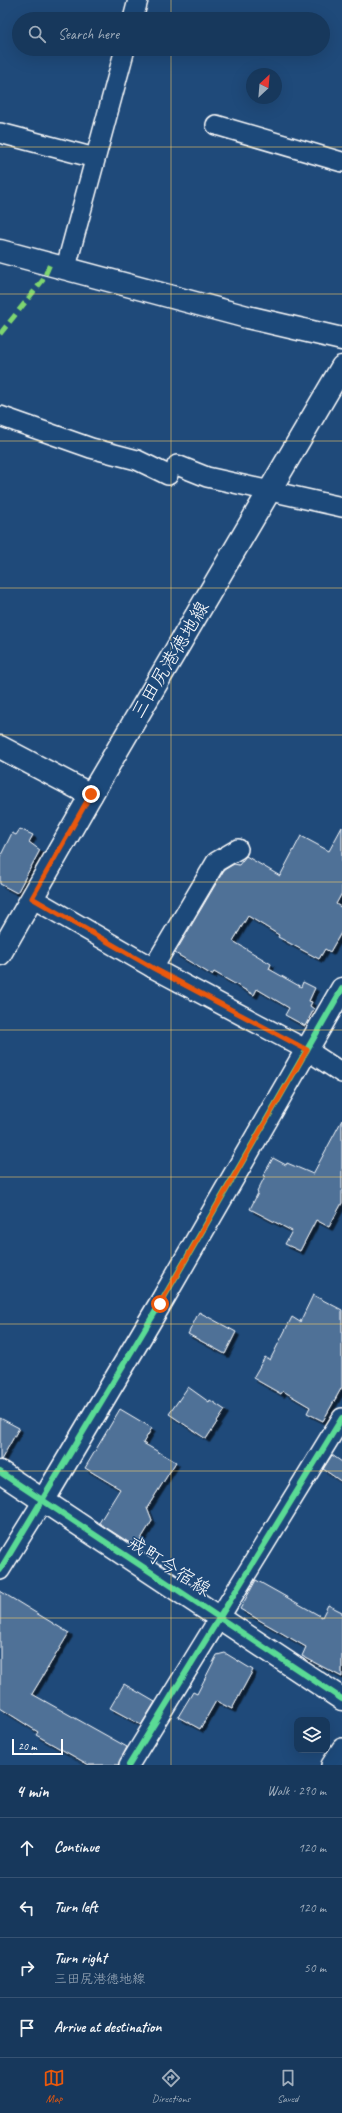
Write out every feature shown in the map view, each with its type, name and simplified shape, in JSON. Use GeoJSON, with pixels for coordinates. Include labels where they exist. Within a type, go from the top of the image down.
{"type":"FeatureCollection","features":[{"type":"Feature","properties":{"kind":"street"},"geometry":{"type":"LineString","coordinates":[[135,12],[138,0]]}},
{"type":"Feature","properties":{"kind":"street"},"geometry":{"type":"LineString","coordinates":[[66,267],[123,56]]}},
{"type":"Feature","properties":{"kind":"street"},"geometry":{"type":"LineString","coordinates":[[216,125],[342,162]]}},
{"type":"Feature","properties":{"kind":"street"},"geometry":{"type":"LineString","coordinates":[[0,133],[95,158]]}},
{"type":"Feature","properties":{"kind":"street"},"geometry":{"type":"LineString","coordinates":[[0,250],[247,317],[342,339]]}},
{"type":"Feature","properties":{"kind":"street","name":"三田尻港徳地線"},"geometry":{"type":"LineString","coordinates":[[0,954],[91,794],[342,367]]}},
{"type":"Feature","properties":{"kind":"street"},"geometry":{"type":"LineString","coordinates":[[0,416],[84,446],[172,470],[342,507]]}},
{"type":"Feature","properties":{"kind":"street"},"geometry":{"type":"LineString","coordinates":[[0,747],[91,794]]}},
{"type":"Feature","properties":{"kind":"street"},"geometry":{"type":"LineString","coordinates":[[153,968],[216,862],[238,849]]}},
{"type":"Feature","properties":{"kind":"street"},"geometry":{"type":"LineString","coordinates":[[32,898],[153,968],[307,1050],[342,1072]]}},
{"type":"Feature","properties":{"kind":"street"},"geometry":{"type":"LineString","coordinates":[[0,1570],[43,1501],[164,1297],[342,989]]}},
{"type":"Feature","properties":{"kind":"street"},"geometry":{"type":"LineString","coordinates":[[130,1765],[342,1418]]}},
{"type":"Feature","properties":{"kind":"street","name":"戒町今宿線"},"geometry":{"type":"LineString","coordinates":[[0,1472],[342,1699]]}},
{"type":"Feature","properties":{"kind":"street"},"geometry":{"type":"LineString","coordinates":[[331,1765],[342,1748]]}},
{"type":"Feature","properties":{"kind":"building"},"geometry":{"type":"Polygon","coordinates":[[[342,827],[342,893],[336,904],[342,908],[342,931],[330,952],[325,949],[319,959],[278,937],[279,935],[248,916],[233,941],[271,964],[269,969],[301,987],[303,982],[315,988],[309,1001],[312,1002],[310,1006],[314,1009],[305,1026],[285,1015],[289,1008],[257,989],[254,995],[214,972],[212,975],[175,953],[224,870],[234,864],[239,865],[246,856],[280,876],[301,836],[329,851],[342,827]]]}},
{"type":"Feature","properties":{"kind":"building"},"geometry":{"type":"Polygon","coordinates":[[[20,829],[33,835],[29,842],[40,850],[17,893],[0,884],[0,857],[12,833],[16,835],[20,829]]]}},
{"type":"Feature","properties":{"kind":"building"},"geometry":{"type":"Polygon","coordinates":[[[342,1120],[342,1203],[329,1227],[316,1220],[300,1251],[285,1244],[292,1231],[250,1209],[265,1176],[263,1176],[273,1158],[286,1165],[287,1163],[313,1174],[342,1120]]]}},
{"type":"Feature","properties":{"kind":"building"},"geometry":{"type":"Polygon","coordinates":[[[313,1295],[342,1310],[342,1387],[323,1421],[307,1413],[310,1407],[283,1391],[281,1394],[253,1378],[265,1357],[270,1360],[292,1317],[300,1322],[313,1295]]]}},
{"type":"Feature","properties":{"kind":"building"},"geometry":{"type":"Polygon","coordinates":[[[199,1312],[236,1332],[225,1354],[188,1334],[199,1312]]]}},
{"type":"Feature","properties":{"kind":"building"},"geometry":{"type":"Polygon","coordinates":[[[188,1387],[209,1402],[210,1400],[225,1410],[206,1439],[169,1414],[188,1387]]]}},
{"type":"Feature","properties":{"kind":"building"},"geometry":{"type":"Polygon","coordinates":[[[120,1409],[152,1428],[143,1443],[176,1462],[147,1508],[152,1521],[136,1547],[99,1523],[120,1489],[85,1468],[120,1409]]]}},
{"type":"Feature","properties":{"kind":"building"},"geometry":{"type":"Polygon","coordinates":[[[0,1418],[19,1428],[1,1460],[0,1460],[0,1418]]]}},
{"type":"Feature","properties":{"kind":"building"},"geometry":{"type":"Polygon","coordinates":[[[332,1455],[342,1462],[342,1482],[323,1469],[332,1455]]]}},
{"type":"Feature","properties":{"kind":"building"},"geometry":{"type":"Polygon","coordinates":[[[256,1580],[322,1617],[328,1605],[342,1612],[342,1677],[302,1656],[306,1647],[240,1609],[256,1580]]]}},
{"type":"Feature","properties":{"kind":"building"},"geometry":{"type":"Polygon","coordinates":[[[0,1591],[69,1633],[32,1694],[127,1747],[118,1765],[89,1765],[36,1735],[38,1732],[0,1708],[0,1591]]]}},
{"type":"Feature","properties":{"kind":"building"},"geometry":{"type":"Polygon","coordinates":[[[225,1653],[253,1670],[232,1709],[216,1701],[200,1729],[178,1717],[193,1692],[197,1694],[217,1655],[225,1653]]]}},
{"type":"Feature","properties":{"kind":"building"},"geometry":{"type":"Polygon","coordinates":[[[124,1684],[155,1702],[141,1725],[110,1708],[124,1684]]]}},
{"type":"Feature","properties":{"kind":"marked path"},"geometry":{"type":"LineString","coordinates":[[0,334],[43,280],[50,264]]}},
{"type":"Feature","properties":{"kind":"cycle path"},"geometry":{"type":"LineString","coordinates":[[0,1570],[160,1304],[342,989]]}},
{"type":"Feature","properties":{"kind":"cycle path"},"geometry":{"type":"LineString","coordinates":[[129,1765],[342,1418]]}},
{"type":"Feature","properties":{"kind":"cycle path"},"geometry":{"type":"LineString","coordinates":[[0,1472],[342,1699]]}},
{"type":"Feature","properties":{"kind":"route"},"geometry":{"type":"LineString","coordinates":[[91,794],[32,898],[153,968],[307,1050],[160,1304]]}}]}
